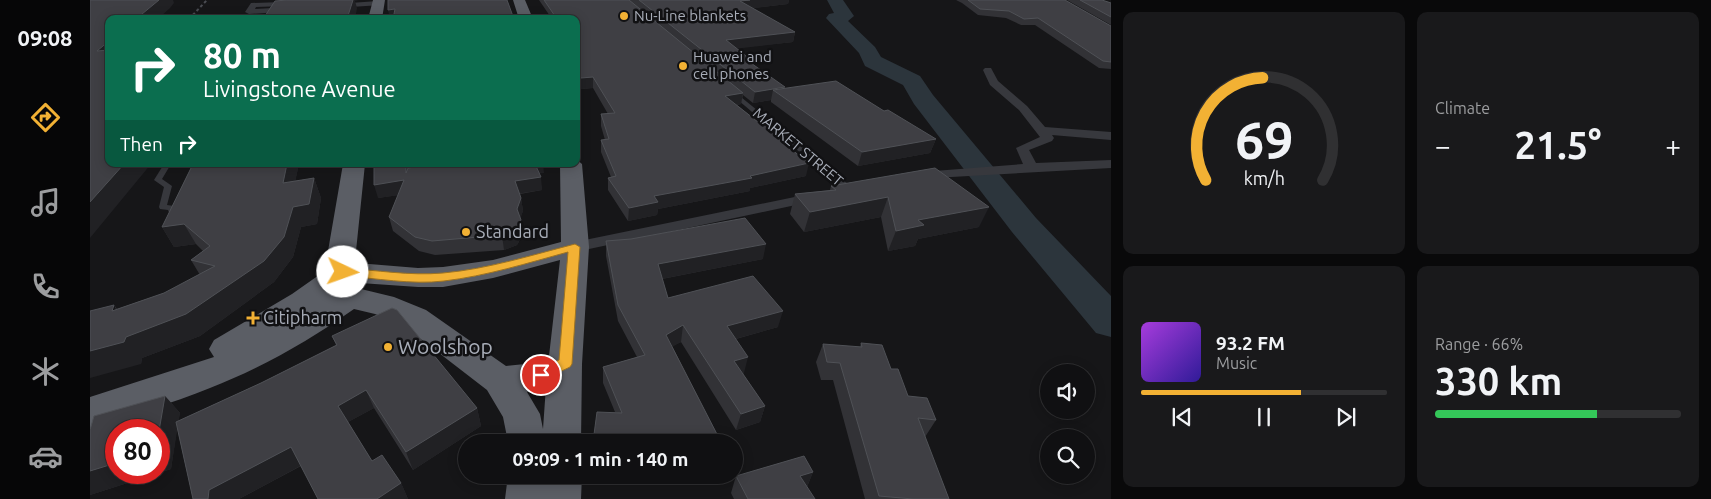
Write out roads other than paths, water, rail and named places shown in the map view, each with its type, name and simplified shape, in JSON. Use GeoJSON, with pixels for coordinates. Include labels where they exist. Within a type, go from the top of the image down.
{"type":"FeatureCollection","features":[{"type":"Feature","properties":{"kind":"highway"},"geometry":{"type":"LineString","coordinates":[[519,0],[525,15]]}},
{"type":"Feature","properties":{"kind":"highway"},"geometry":{"type":"LineString","coordinates":[[376,15],[379,1]]}},
{"type":"Feature","properties":{"kind":"highway"},"geometry":{"type":"LineString","coordinates":[[90,413],[195,379],[251,355],[317,321],[346,284],[344,233],[354,167]]}},
{"type":"Feature","properties":{"kind":"highway"},"geometry":{"type":"LineString","coordinates":[[562,434],[565,364],[575,247],[571,167]]}},
{"type":"Feature","properties":{"kind":"highway"},"geometry":{"type":"LineString","coordinates":[[346,284],[444,277],[507,265],[575,247]]}},
{"type":"Feature","properties":{"kind":"highway"},"geometry":{"type":"LineString","coordinates":[[415,318],[423,296],[444,277]]}},
{"type":"Feature","properties":{"kind":"highway"},"geometry":{"type":"LineString","coordinates":[[346,284],[383,305],[415,318],[498,380],[520,414],[525,434]]}},
{"type":"Feature","properties":{"kind":"highway"},"geometry":{"type":"LineString","coordinates":[[498,380],[516,381],[541,375],[565,364]]}},
{"type":"Feature","properties":{"kind":"highway"},"geometry":{"type":"LineString","coordinates":[[533,494],[548,484]]}},
{"type":"Feature","properties":{"kind":"street"},"geometry":{"type":"LineString","coordinates":[[362,0],[325,5],[379,1]]}},
{"type":"Feature","properties":{"kind":"street"},"geometry":{"type":"LineString","coordinates":[[272,15],[281,5],[302,6]]}},
{"type":"Feature","properties":{"kind":"street"},"geometry":{"type":"LineString","coordinates":[[988,70],[994,84],[1022,108],[1048,138],[1022,148],[1031,167]]}},
{"type":"Feature","properties":{"kind":"street"},"geometry":{"type":"LineString","coordinates":[[1041,130],[1111,136]]}},
{"type":"Feature","properties":{"kind":"street"},"geometry":{"type":"LineString","coordinates":[[907,178],[1031,167],[1111,164]]}},
{"type":"Feature","properties":{"kind":"street","name":"MARKET STREET"},"geometry":{"type":"LineString","coordinates":[[575,247],[854,189]]}},
{"type":"Feature","properties":{"kind":"lane","name":"MARKET STREET"},"geometry":{"type":"LineString","coordinates":[[731,92],[854,189]]}},
{"type":"Feature","properties":{"kind":"lane"},"geometry":{"type":"LineString","coordinates":[[165,167],[158,180],[168,186],[163,207],[171,208],[173,213]]}},
{"type":"Feature","properties":{"kind":"waterway"},"geometry":{"type":"LineString","coordinates":[[835,0],[845,16],[835,18],[868,51],[873,61],[912,81],[923,99],[1024,225],[1111,322]]}},
{"type":"Feature","properties":{"kind":"railway"},"geometry":{"type":"LineString","coordinates":[[193,15],[207,0]]}},
{"type":"Feature","properties":{"kind":"place","name":"Nu-Line blankets"},"geometry":{"type":"Point","coordinates":[624,16]}},
{"type":"Feature","properties":{"kind":"place","name":"Huawei and cell phones"},"geometry":{"type":"Point","coordinates":[683,66]}},
{"type":"Feature","properties":{"kind":"place","name":"Standard"},"geometry":{"type":"Point","coordinates":[466,232]}},
{"type":"Feature","properties":{"kind":"place","name":"Citipharm"},"geometry":{"type":"Point","coordinates":[253,318]}},
{"type":"Feature","properties":{"kind":"place","name":"Woolshop"},"geometry":{"type":"Point","coordinates":[388,347]}}]}
